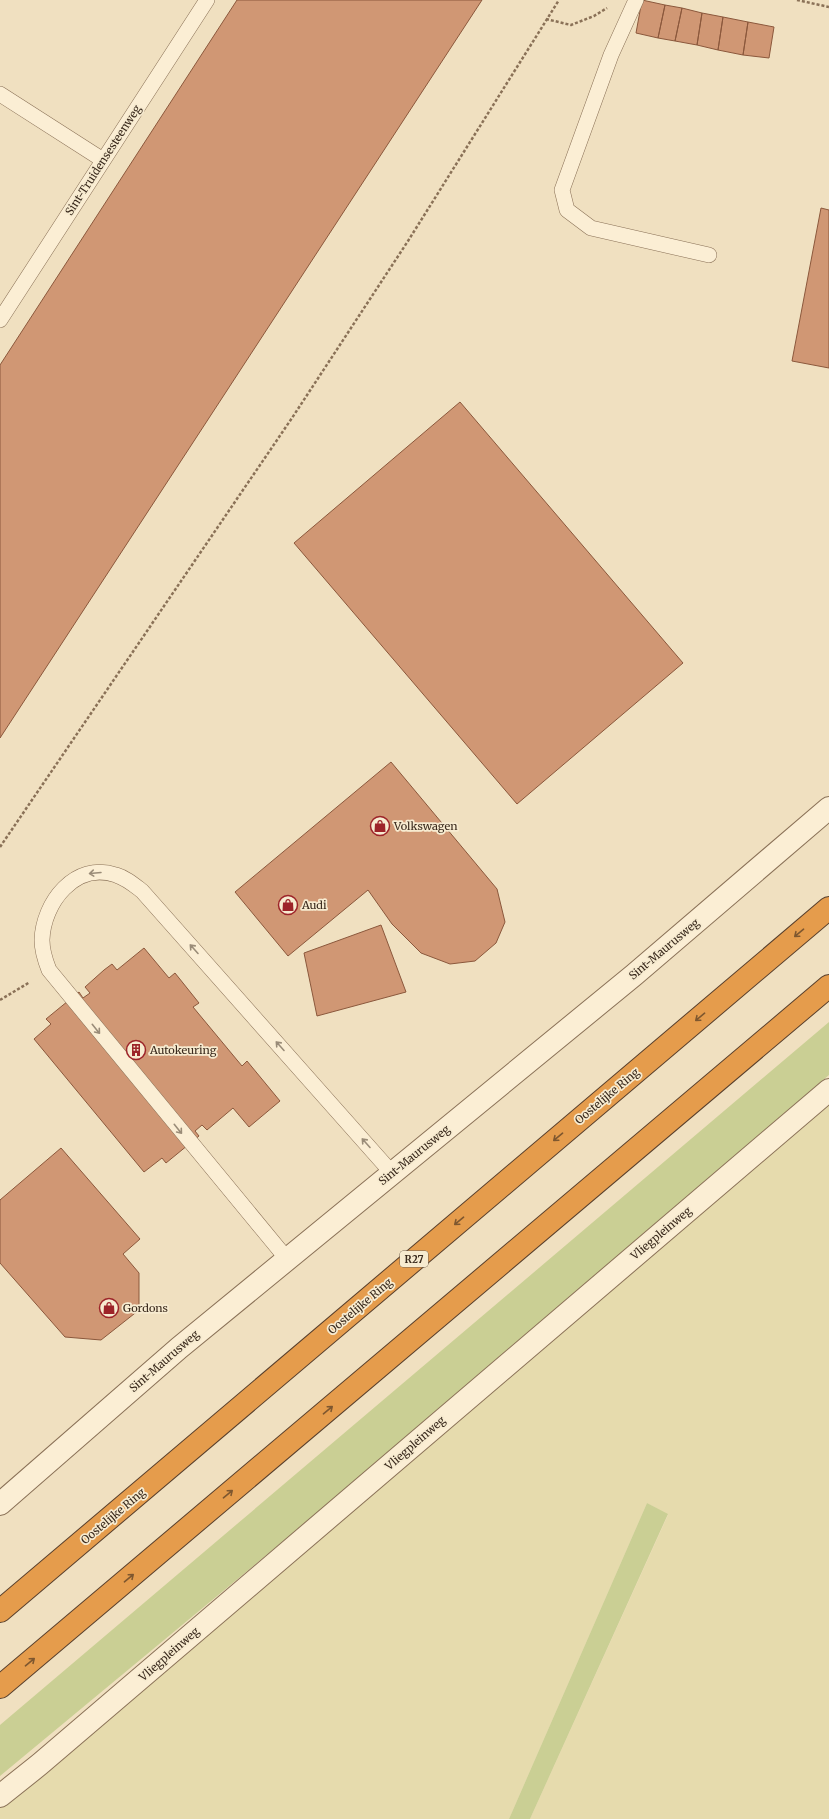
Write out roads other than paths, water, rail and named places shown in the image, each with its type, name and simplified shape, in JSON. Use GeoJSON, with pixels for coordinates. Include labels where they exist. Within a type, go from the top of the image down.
{"type":"FeatureCollection","features":[{"type":"Feature","properties":{"kind":"highway","name":"Oostelijke Ring"},"geometry":{"type":"LineString","coordinates":[[0,1611],[829,908]]}},
{"type":"Feature","properties":{"kind":"highway"},"geometry":{"type":"LineString","coordinates":[[0,1687],[829,986]]}},
{"type":"Feature","properties":{"kind":"street","name":"Sint-Maurusweg"},"geometry":{"type":"LineString","coordinates":[[0,1504],[179,1348],[634,975],[829,808]]}},
{"type":"Feature","properties":{"kind":"street","name":"Vliegpleinweg"},"geometry":{"type":"LineString","coordinates":[[0,1796],[40,1764],[829,1090]]}},
{"type":"Feature","properties":{"kind":"lane","name":"Sint-Truidensesteenweg"},"geometry":{"type":"LineString","coordinates":[[0,320],[207,0]]}},
{"type":"Feature","properties":{"kind":"lane"},"geometry":{"type":"LineString","coordinates":[[636,0],[611,55],[562,190],[566,210],[591,228],[709,255]]}},
{"type":"Feature","properties":{"kind":"lane"},"geometry":{"type":"LineString","coordinates":[[0,94],[103,160]]}},
{"type":"Feature","properties":{"kind":"lane"},"geometry":{"type":"LineString","coordinates":[[287,1259],[49,970],[43,952],[44,926],[48,913],[60,892],[70,882],[90,873],[114,874],[129,880],[142,891],[392,1173]]}},
{"type":"Feature","properties":{"kind":"place","name":"Volkswagen"},"geometry":{"type":"Point","coordinates":[380,826]}},
{"type":"Feature","properties":{"kind":"place","name":"Audi"},"geometry":{"type":"Point","coordinates":[288,905]}},
{"type":"Feature","properties":{"kind":"place","name":"Autokeuring"},"geometry":{"type":"Point","coordinates":[136,1050]}},
{"type":"Feature","properties":{"kind":"place","name":"Gordons"},"geometry":{"type":"Point","coordinates":[109,1308]}}]}
